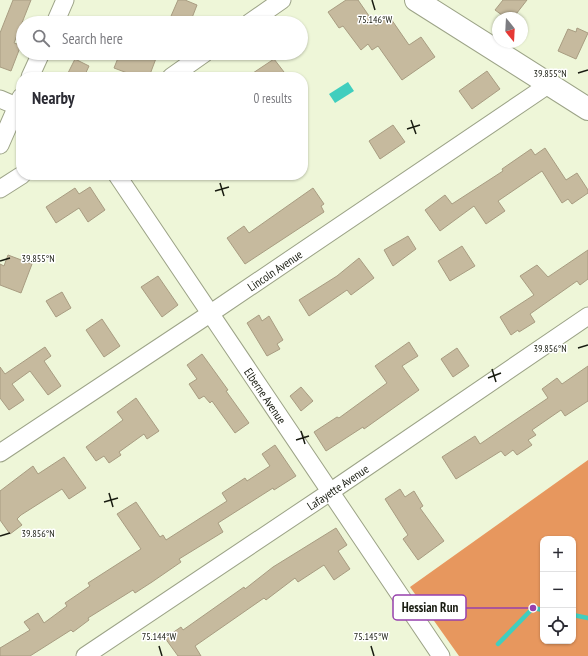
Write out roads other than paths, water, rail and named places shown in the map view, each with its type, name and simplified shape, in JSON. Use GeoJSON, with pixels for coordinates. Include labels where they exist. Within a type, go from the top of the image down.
{"type":"FeatureCollection","features":[{"type":"Feature","properties":{"kind":"main road"},"geometry":{"type":"LineString","coordinates":[[416,0],[588,109]]}},
{"type":"Feature","properties":{"kind":"street"},"geometry":{"type":"LineString","coordinates":[[58,16],[65,0]]}},
{"type":"Feature","properties":{"kind":"street"},"geometry":{"type":"LineString","coordinates":[[259,16],[282,0]]}},
{"type":"Feature","properties":{"kind":"street"},"geometry":{"type":"LineString","coordinates":[[32,72],[38,60]]}},
{"type":"Feature","properties":{"kind":"street"},"geometry":{"type":"LineString","coordinates":[[178,72],[195,60]]}},
{"type":"Feature","properties":{"kind":"street","name":"Lincoln Avenue"},"geometry":{"type":"LineString","coordinates":[[0,453],[211,313],[548,85]]}},
{"type":"Feature","properties":{"kind":"street"},"geometry":{"type":"LineString","coordinates":[[0,99],[16,103]]}},
{"type":"Feature","properties":{"kind":"street"},"geometry":{"type":"LineString","coordinates":[[0,145],[16,112]]}},
{"type":"Feature","properties":{"kind":"street"},"geometry":{"type":"LineString","coordinates":[[0,189],[16,179]]}},
{"type":"Feature","properties":{"kind":"street","name":"Elberne Avenue"},"geometry":{"type":"LineString","coordinates":[[120,180],[441,656]]}},
{"type":"Feature","properties":{"kind":"street","name":"Lafayette Avenue"},"geometry":{"type":"LineString","coordinates":[[85,656],[330,492],[588,316]]}},
{"type":"Feature","properties":{"kind":"water"},"geometry":{"type":"Polygon","coordinates":[[[348,82],[354,91],[335,103],[329,94],[348,82]]]}},
{"type":"Feature","properties":{"kind":"waterway"},"geometry":{"type":"LineString","coordinates":[[498,644],[533,608],[540,609]]}},
{"type":"Feature","properties":{"kind":"waterway"},"geometry":{"type":"LineString","coordinates":[[576,616],[588,618]]}},
{"type":"Feature","properties":{"kind":"place","name":"Hessian Run"},"geometry":{"type":"Point","coordinates":[533,608]}}]}
